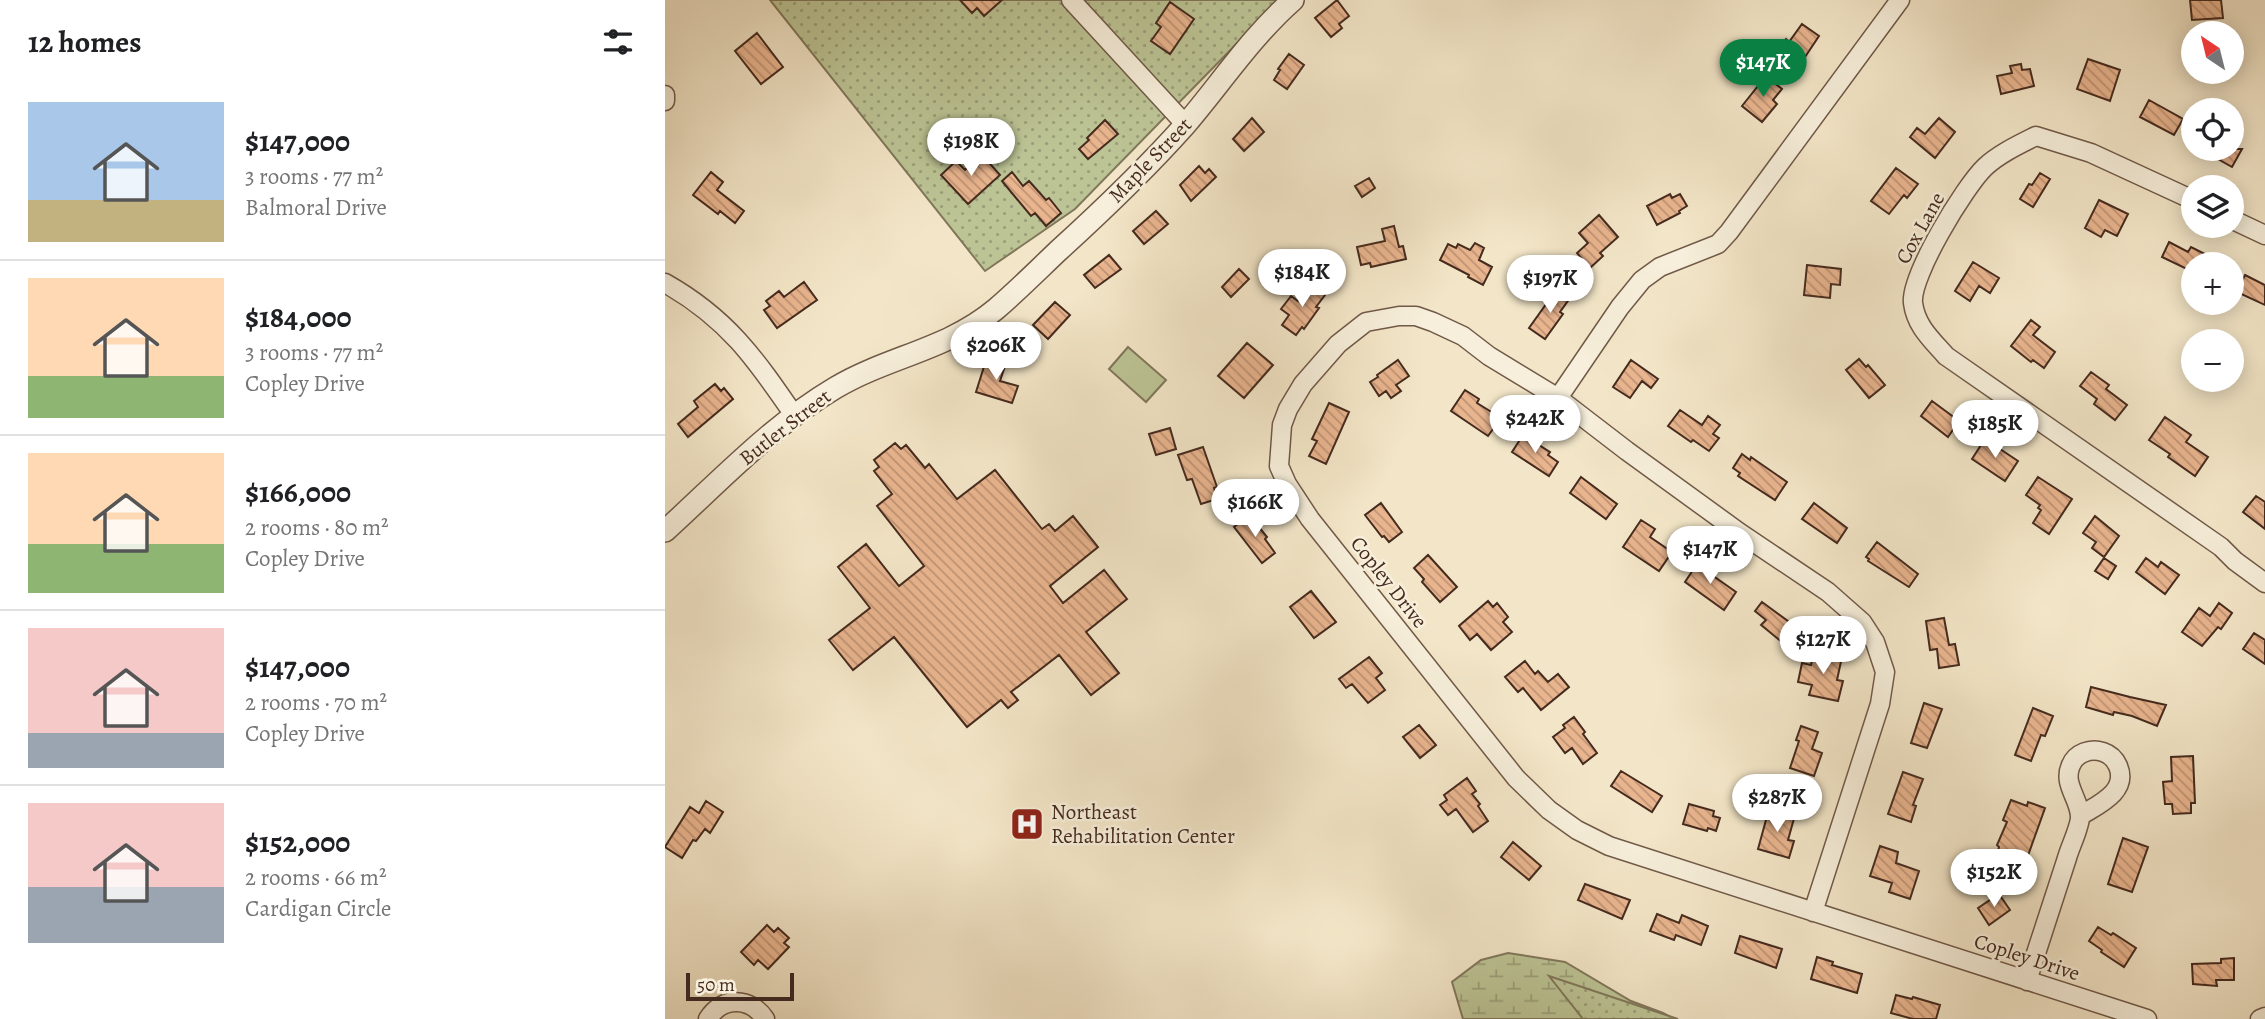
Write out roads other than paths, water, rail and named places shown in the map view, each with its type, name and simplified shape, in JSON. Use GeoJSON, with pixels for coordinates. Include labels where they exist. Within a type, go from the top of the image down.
{"type":"FeatureCollection","features":[{"type":"Feature","properties":{"kind":"street"},"geometry":{"type":"LineString","coordinates":[[1071,0],[1185,124]]}},
{"type":"Feature","properties":{"kind":"street","name":"Maple Street"},"geometry":{"type":"LineString","coordinates":[[995,310],[1092,220],[1185,124],[1268,24],[1293,0]]}},
{"type":"Feature","properties":{"kind":"street"},"geometry":{"type":"LineString","coordinates":[[1558,398],[1642,279],[1660,267],[1718,244],[1729,232],[1900,0]]}},
{"type":"Feature","properties":{"kind":"street"},"geometry":{"type":"LineString","coordinates":[[665,94],[665,101]]}},
{"type":"Feature","properties":{"kind":"street","name":"Cox Lane"},"geometry":{"type":"LineString","coordinates":[[2181,194],[2091,153],[2036,136],[2013,147],[1987,165],[1976,177],[1939,234],[1915,282],[1913,301],[1920,327],[1946,356],[2221,547],[2265,583]]}},
{"type":"Feature","properties":{"kind":"street"},"geometry":{"type":"LineString","coordinates":[[2244,225],[2265,235]]}},
{"type":"Feature","properties":{"kind":"street"},"geometry":{"type":"LineString","coordinates":[[665,283],[722,322],[734,334],[757,361],[794,415]]}},
{"type":"Feature","properties":{"kind":"street","name":"Butler Street"},"geometry":{"type":"LineString","coordinates":[[665,531],[794,415],[857,375],[954,338],[995,310]]}},
{"type":"Feature","properties":{"kind":"street","name":"Copley Drive"},"geometry":{"type":"LineString","coordinates":[[1813,912],[1880,704],[1885,672],[1875,642],[1862,622],[1828,593],[1730,526],[1558,398],[1449,328],[1416,316],[1366,322],[1353,331],[1303,384],[1287,409],[1282,425],[1279,466],[1287,484],[1310,519],[1479,734],[1516,778],[1549,810],[1577,830],[1609,846],[1813,912],[2027,981],[2147,1019]]}},
{"type":"Feature","properties":{"kind":"street"},"geometry":{"type":"LineString","coordinates":[[2027,981],[2080,816]]}},
{"type":"Feature","properties":{"kind":"street"},"geometry":{"type":"LineString","coordinates":[[708,1019],[720,1006],[739,1001],[749,1003],[765,1019]]}},
{"type":"Feature","properties":{"kind":"street"},"geometry":{"type":"LineString","coordinates":[[2260,1019],[2265,1017]]}},
{"type":"Feature","properties":{"kind":"place","name":"Northeast Rehabilitation Center"},"geometry":{"type":"Point","coordinates":[1027,824]}}]}
